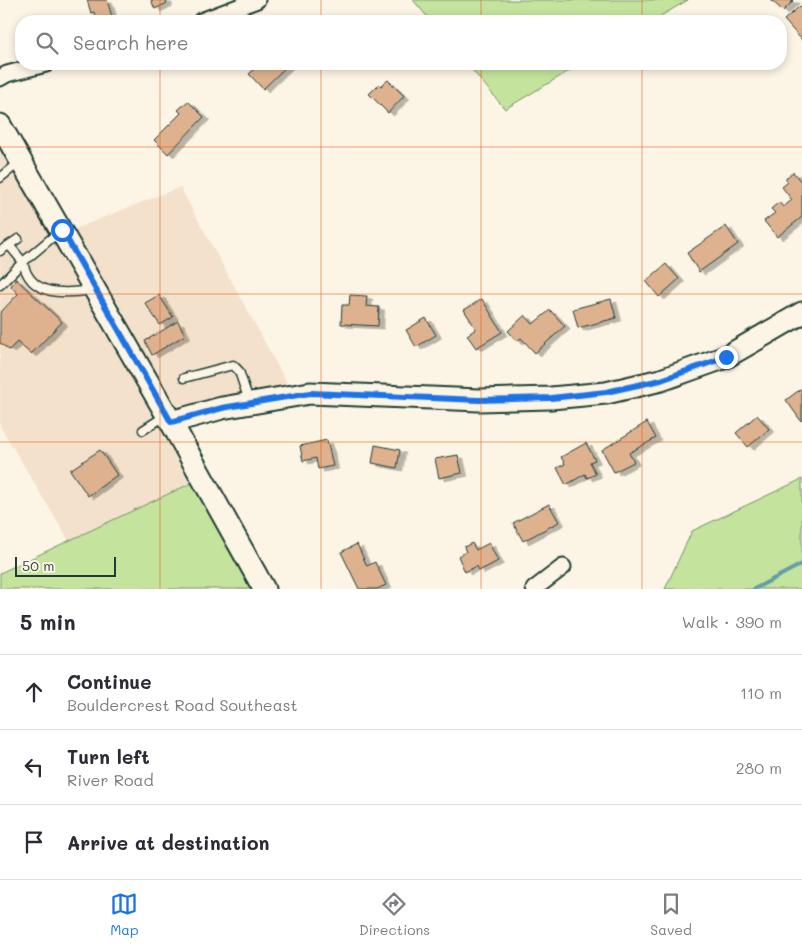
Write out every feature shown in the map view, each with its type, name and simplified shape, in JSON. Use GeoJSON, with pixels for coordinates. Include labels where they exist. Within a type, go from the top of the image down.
{"type":"FeatureCollection","features":[{"type":"Feature","properties":{"kind":"street"},"geometry":{"type":"LineString","coordinates":[[217,15],[257,0]]}},
{"type":"Feature","properties":{"kind":"street"},"geometry":{"type":"LineString","coordinates":[[0,78],[23,70]]}},
{"type":"Feature","properties":{"kind":"street"},"geometry":{"type":"LineString","coordinates":[[0,125],[22,160],[169,418],[264,589]]}},
{"type":"Feature","properties":{"kind":"street"},"geometry":{"type":"LineString","coordinates":[[169,418],[310,393],[479,400],[551,398],[606,392],[661,380],[726,357],[802,313]]}},
{"type":"Feature","properties":{"kind":"street"},"geometry":{"type":"LineString","coordinates":[[534,589],[563,567]]}},
{"type":"Feature","properties":{"kind":"lane"},"geometry":{"type":"LineString","coordinates":[[0,178],[22,160]]}},
{"type":"Feature","properties":{"kind":"lane"},"geometry":{"type":"LineString","coordinates":[[0,285],[23,262],[62,230]]}},
{"type":"Feature","properties":{"kind":"lane"},"geometry":{"type":"LineString","coordinates":[[0,251],[18,239]]}},
{"type":"Feature","properties":{"kind":"lane"},"geometry":{"type":"LineString","coordinates":[[9,245],[23,262],[32,281],[44,290],[68,294],[95,290]]}},
{"type":"Feature","properties":{"kind":"lane"},"geometry":{"type":"LineString","coordinates":[[184,378],[232,365],[239,371],[249,403]]}},
{"type":"Feature","properties":{"kind":"lane"},"geometry":{"type":"LineString","coordinates":[[144,430],[169,418]]}},
{"type":"Feature","properties":{"kind":"shaded area"},"geometry":{"type":"Polygon","coordinates":[[[0,133],[62,234],[180,187],[292,392],[169,427],[198,480],[69,541],[0,426],[0,133]]]}},
{"type":"Feature","properties":{"kind":"green space"},"geometry":{"type":"Polygon","coordinates":[[[413,0],[688,0],[662,15],[426,15],[413,0]]]}},
{"type":"Feature","properties":{"kind":"green space"},"geometry":{"type":"Polygon","coordinates":[[[472,70],[571,70],[505,109],[472,70]]]}},
{"type":"Feature","properties":{"kind":"green space"},"geometry":{"type":"Polygon","coordinates":[[[802,479],[802,589],[665,589],[692,531],[802,479]]]}},
{"type":"Feature","properties":{"kind":"green space"},"geometry":{"type":"Polygon","coordinates":[[[198,480],[258,589],[0,589],[0,573],[198,480]]]}},
{"type":"Feature","properties":{"kind":"building"},"geometry":{"type":"Polygon","coordinates":[[[87,0],[107,0],[112,15],[95,15],[94,12],[91,13],[87,0]]]}},
{"type":"Feature","properties":{"kind":"building"},"geometry":{"type":"Polygon","coordinates":[[[151,0],[166,0],[167,3],[155,9],[151,0]]]}},
{"type":"Feature","properties":{"kind":"building"},"geometry":{"type":"Polygon","coordinates":[[[771,0],[794,0],[783,11],[771,0]]]}},
{"type":"Feature","properties":{"kind":"building"},"geometry":{"type":"Polygon","coordinates":[[[800,6],[802,8],[802,40],[787,23],[787,17],[800,6]]]}},
{"type":"Feature","properties":{"kind":"building"},"geometry":{"type":"Polygon","coordinates":[[[253,70],[283,70],[263,89],[249,74],[253,70]]]}},
{"type":"Feature","properties":{"kind":"building"},"geometry":{"type":"Polygon","coordinates":[[[388,80],[404,96],[388,113],[369,94],[379,84],[381,86],[388,80]]]}},
{"type":"Feature","properties":{"kind":"building"},"geometry":{"type":"Polygon","coordinates":[[[188,101],[204,117],[168,154],[154,140],[181,113],[178,110],[188,101]]]}},
{"type":"Feature","properties":{"kind":"building"},"geometry":{"type":"Polygon","coordinates":[[[793,172],[802,183],[802,217],[777,237],[764,221],[775,213],[771,209],[779,202],[783,207],[792,200],[782,187],[788,182],[785,179],[793,172]]]}},
{"type":"Feature","properties":{"kind":"building"},"geometry":{"type":"Polygon","coordinates":[[[726,226],[738,244],[699,272],[687,253],[726,226]]]}},
{"type":"Feature","properties":{"kind":"building"},"geometry":{"type":"Polygon","coordinates":[[[666,264],[679,279],[659,297],[646,281],[666,264]]]}},
{"type":"Feature","properties":{"kind":"building"},"geometry":{"type":"Polygon","coordinates":[[[16,279],[62,322],[31,354],[17,342],[9,350],[0,343],[0,313],[18,294],[11,286],[16,279]]]}},
{"type":"Feature","properties":{"kind":"building"},"geometry":{"type":"Polygon","coordinates":[[[159,295],[173,317],[160,325],[145,303],[159,295]]]}},
{"type":"Feature","properties":{"kind":"building"},"geometry":{"type":"Polygon","coordinates":[[[350,295],[367,296],[366,306],[379,307],[378,326],[341,324],[342,305],[349,305],[350,295]]]}},
{"type":"Feature","properties":{"kind":"building"},"geometry":{"type":"Polygon","coordinates":[[[482,299],[502,332],[476,348],[467,335],[476,329],[464,310],[482,299]]]}},
{"type":"Feature","properties":{"kind":"building"},"geometry":{"type":"Polygon","coordinates":[[[611,299],[616,318],[578,328],[573,309],[611,299]]]}},
{"type":"Feature","properties":{"kind":"building"},"geometry":{"type":"Polygon","coordinates":[[[550,310],[565,326],[535,353],[521,338],[517,341],[508,331],[525,315],[533,324],[550,310]]]}},
{"type":"Feature","properties":{"kind":"building"},"geometry":{"type":"Polygon","coordinates":[[[426,318],[436,335],[416,347],[406,330],[426,318]]]}},
{"type":"Feature","properties":{"kind":"building"},"geometry":{"type":"Polygon","coordinates":[[[178,321],[185,335],[152,355],[145,341],[178,321]]]}},
{"type":"Feature","properties":{"kind":"building"},"geometry":{"type":"Polygon","coordinates":[[[802,388],[802,420],[801,421],[786,400],[802,388]]]}},
{"type":"Feature","properties":{"kind":"building"},"geometry":{"type":"Polygon","coordinates":[[[757,415],[769,429],[748,447],[736,433],[757,415]]]}},
{"type":"Feature","properties":{"kind":"building"},"geometry":{"type":"Polygon","coordinates":[[[647,422],[656,438],[629,453],[634,462],[614,472],[602,450],[647,422]]]}},
{"type":"Feature","properties":{"kind":"building"},"geometry":{"type":"Polygon","coordinates":[[[327,440],[333,466],[318,469],[316,458],[303,461],[300,446],[327,440]]]}},
{"type":"Feature","properties":{"kind":"building"},"geometry":{"type":"Polygon","coordinates":[[[586,443],[595,460],[590,462],[596,474],[587,478],[585,474],[566,485],[557,468],[565,464],[561,457],[586,443]]]}},
{"type":"Feature","properties":{"kind":"building"},"geometry":{"type":"Polygon","coordinates":[[[375,445],[400,450],[397,468],[372,463],[375,445]]]}},
{"type":"Feature","properties":{"kind":"building"},"geometry":{"type":"Polygon","coordinates":[[[100,450],[117,475],[88,496],[70,470],[100,450]]]}},
{"type":"Feature","properties":{"kind":"building"},"geometry":{"type":"Polygon","coordinates":[[[458,455],[462,473],[439,478],[435,459],[458,455]]]}},
{"type":"Feature","properties":{"kind":"building"},"geometry":{"type":"Polygon","coordinates":[[[549,504],[559,522],[523,541],[513,523],[549,504]]]}},
{"type":"Feature","properties":{"kind":"building"},"geometry":{"type":"Polygon","coordinates":[[[472,543],[476,550],[489,543],[498,561],[479,571],[477,566],[465,572],[458,556],[466,552],[464,547],[472,543]]]}},
{"type":"Feature","properties":{"kind":"building"},"geometry":{"type":"Polygon","coordinates":[[[357,544],[367,566],[375,562],[386,585],[377,589],[359,589],[341,552],[357,544]]]}},
{"type":"Feature","properties":{"kind":"waterway"},"geometry":{"type":"LineString","coordinates":[[754,589],[802,564]]}},
{"type":"Feature","properties":{"kind":"route"},"geometry":{"type":"LineString","coordinates":[[62,230],[171,422],[222,408],[310,393],[479,400],[551,398],[606,392],[661,380],[726,357]]}}]}
